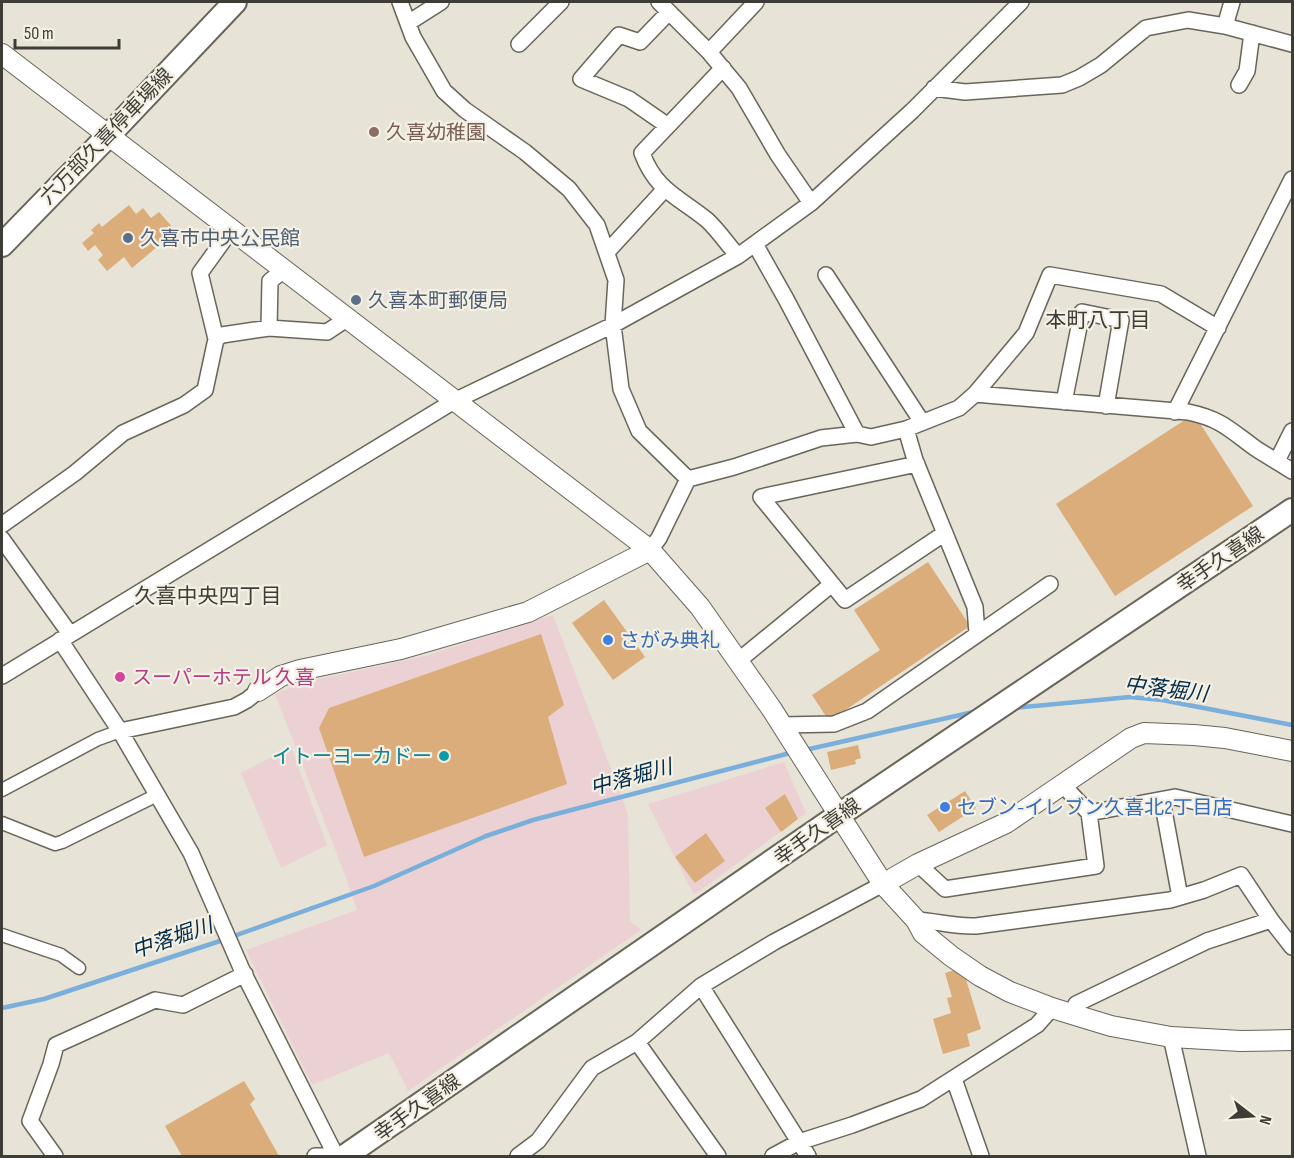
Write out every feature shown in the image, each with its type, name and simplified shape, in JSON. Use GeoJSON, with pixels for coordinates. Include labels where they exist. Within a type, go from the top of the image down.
{"type":"FeatureCollection","features":[{"type":"Feature","properties":{"kind":"main road","name":"六万部久喜停車場線"},"geometry":{"type":"LineString","coordinates":[[2,245],[235,2]]}},
{"type":"Feature","properties":{"kind":"main road","name":"幸手久喜線"},"geometry":{"type":"LineString","coordinates":[[345,1156],[839,815],[1293,510]]}},
{"type":"Feature","properties":{"kind":"street"},"geometry":{"type":"LineString","coordinates":[[400,2],[432,73],[444,92],[465,110],[525,152],[569,189],[597,225],[616,280],[613,325],[621,389],[639,431],[688,478]]}},
{"type":"Feature","properties":{"kind":"street"},"geometry":{"type":"LineString","coordinates":[[408,23],[441,2]]}},
{"type":"Feature","properties":{"kind":"street"},"geometry":{"type":"LineString","coordinates":[[519,44],[561,2]]}},
{"type":"Feature","properties":{"kind":"street"},"geometry":{"type":"LineString","coordinates":[[709,52],[756,2]]}},
{"type":"Feature","properties":{"kind":"street"},"geometry":{"type":"LineString","coordinates":[[2,676],[454,401],[613,325],[738,256],[811,204],[1021,2]]}},
{"type":"Feature","properties":{"kind":"street"},"geometry":{"type":"LineString","coordinates":[[1226,26],[1232,2]]}},
{"type":"Feature","properties":{"kind":"street"},"geometry":{"type":"LineString","coordinates":[[668,126],[629,99],[581,79],[619,35],[640,42],[664,7],[709,52],[739,88],[811,204]]}},
{"type":"Feature","properties":{"kind":"street"},"geometry":{"type":"LineString","coordinates":[[934,88],[965,92],[1062,85],[1101,65],[1146,28],[1188,20],[1226,26],[1293,44]]}},
{"type":"Feature","properties":{"kind":"street"},"geometry":{"type":"LineString","coordinates":[[1239,85],[1247,71],[1252,33]]}},
{"type":"Feature","properties":{"kind":"street"},"geometry":{"type":"LineString","coordinates":[[2,54],[650,550],[700,606],[782,725],[884,884],[916,921],[923,933],[980,976],[1010,992],[1052,1008],[1112,1026],[1171,1038],[1241,1041],[1293,1040]]}},
{"type":"Feature","properties":{"kind":"street"},"geometry":{"type":"LineString","coordinates":[[723,68],[642,153],[664,190],[708,221],[738,256]]}},
{"type":"Feature","properties":{"kind":"street"},"geometry":{"type":"LineString","coordinates":[[1175,412],[1293,179]]}},
{"type":"Feature","properties":{"kind":"street"},"geometry":{"type":"LineString","coordinates":[[607,252],[664,190]]}},
{"type":"Feature","properties":{"kind":"street"},"geometry":{"type":"LineString","coordinates":[[2,523],[75,473],[123,433],[184,405],[205,390],[216,339],[200,273],[231,230]]}},
{"type":"Feature","properties":{"kind":"street"},"geometry":{"type":"LineString","coordinates":[[755,244],[857,434]]}},
{"type":"Feature","properties":{"kind":"street"},"geometry":{"type":"LineString","coordinates":[[269,328],[270,281],[284,270]]}},
{"type":"Feature","properties":{"kind":"street"},"geometry":{"type":"LineString","coordinates":[[826,275],[922,422]]}},
{"type":"Feature","properties":{"kind":"street"},"geometry":{"type":"LineString","coordinates":[[688,478],[734,467],[821,438],[857,434],[871,436],[906,429],[959,408],[975,394],[1026,333],[1050,275],[1161,294],[1218,328]]}},
{"type":"Feature","properties":{"kind":"street"},"geometry":{"type":"LineString","coordinates":[[1064,402],[1082,312],[1120,320],[1106,406]]}},
{"type":"Feature","properties":{"kind":"street"},"geometry":{"type":"LineString","coordinates":[[216,339],[222,335],[269,328],[327,332],[348,318]]}},
{"type":"Feature","properties":{"kind":"street"},"geometry":{"type":"LineString","coordinates":[[975,394],[1203,415],[1225,424],[1257,449],[1293,471]]}},
{"type":"Feature","properties":{"kind":"street"},"geometry":{"type":"LineString","coordinates":[[906,429],[917,464],[975,607],[977,634]]}},
{"type":"Feature","properties":{"kind":"street"},"geometry":{"type":"LineString","coordinates":[[1277,461],[1293,431]]}},
{"type":"Feature","properties":{"kind":"street"},"geometry":{"type":"LineString","coordinates":[[917,464],[761,497],[845,600],[945,533]]}},
{"type":"Feature","properties":{"kind":"street"},"geometry":{"type":"LineString","coordinates":[[2,790],[98,739],[120,731],[234,707],[281,676],[401,648],[528,612],[650,550],[659,538],[688,478]]}},
{"type":"Feature","properties":{"kind":"street"},"geometry":{"type":"LineString","coordinates":[[2,539],[65,637],[191,853],[244,975],[336,1156]]}},
{"type":"Feature","properties":{"kind":"street"},"geometry":{"type":"LineString","coordinates":[[738,661],[832,584]]}},
{"type":"Feature","properties":{"kind":"street"},"geometry":{"type":"LineString","coordinates":[[782,725],[834,724],[867,711],[1050,584]]}},
{"type":"Feature","properties":{"kind":"street"},"geometry":{"type":"LineString","coordinates":[[518,1156],[538,1141],[592,1068],[637,1042],[701,986],[774,942],[918,864],[1006,823],[1131,738],[1144,733],[1194,735],[1225,738],[1293,751]]}},
{"type":"Feature","properties":{"kind":"street"},"geometry":{"type":"LineString","coordinates":[[918,864],[945,889],[1096,867],[1089,813],[1062,784]]}},
{"type":"Feature","properties":{"kind":"street"},"geometry":{"type":"LineString","coordinates":[[2,823],[55,843],[62,842],[157,795]]}},
{"type":"Feature","properties":{"kind":"street"},"geometry":{"type":"LineString","coordinates":[[1089,813],[1175,797],[1293,824]]}},
{"type":"Feature","properties":{"kind":"street"},"geometry":{"type":"LineString","coordinates":[[1162,800],[1180,897]]}},
{"type":"Feature","properties":{"kind":"street"},"geometry":{"type":"LineString","coordinates":[[916,921],[959,927],[976,926],[1134,906],[1204,890],[1241,874],[1271,920],[1293,947]]}},
{"type":"Feature","properties":{"kind":"street"},"geometry":{"type":"LineString","coordinates":[[1072,1014],[1076,1004],[1207,941],[1271,920]]}},
{"type":"Feature","properties":{"kind":"street"},"geometry":{"type":"LineString","coordinates":[[2,935],[61,955],[79,968]]}},
{"type":"Feature","properties":{"kind":"street"},"geometry":{"type":"LineString","coordinates":[[55,1156],[30,1122],[56,1045],[155,1000],[183,1005],[244,975]]}},
{"type":"Feature","properties":{"kind":"street"},"geometry":{"type":"LineString","coordinates":[[701,986],[808,1156]]}},
{"type":"Feature","properties":{"kind":"street"},"geometry":{"type":"LineString","coordinates":[[773,1156],[799,1142],[921,1099],[1037,1025],[1052,1008]]}},
{"type":"Feature","properties":{"kind":"street"},"geometry":{"type":"LineString","coordinates":[[1171,1038],[1198,1156]]}},
{"type":"Feature","properties":{"kind":"street"},"geometry":{"type":"LineString","coordinates":[[637,1042],[718,1156]]}},
{"type":"Feature","properties":{"kind":"street"},"geometry":{"type":"LineString","coordinates":[[954,1079],[981,1156]]}},
{"type":"Feature","properties":{"kind":"street"},"geometry":{"type":"LineString","coordinates":[[315,1156],[324,1156]]}},
{"type":"Feature","properties":{"kind":"shaded area"},"geometry":{"type":"Polygon","coordinates":[[[553,615],[628,814],[630,921],[641,930],[408,1091],[389,1053],[312,1085],[246,950],[357,910],[275,694],[301,683],[425,656],[553,615]]]}},
{"type":"Feature","properties":{"kind":"shaded area"},"geometry":{"type":"Polygon","coordinates":[[[291,747],[327,845],[281,868],[241,773],[291,747]]]}},
{"type":"Feature","properties":{"kind":"shaded area"},"geometry":{"type":"Polygon","coordinates":[[[784,762],[806,813],[694,895],[648,804],[784,762]]]}},
{"type":"Feature","properties":{"kind":"building","name":"久喜市中央公民館"},"geometry":{"type":"Polygon","coordinates":[[[129,205],[136,214],[143,208],[151,218],[159,212],[176,231],[132,268],[124,257],[107,271],[98,260],[103,255],[95,245],[88,251],[82,243],[94,233],[91,230],[99,223],[102,227],[129,205]]]}},
{"type":"Feature","properties":{"kind":"building"},"geometry":{"type":"Polygon","coordinates":[[[1194,414],[1253,506],[1115,596],[1056,504],[1194,414]]]}},
{"type":"Feature","properties":{"kind":"building"},"geometry":{"type":"Polygon","coordinates":[[[928,562],[970,626],[829,721],[812,695],[880,650],[854,610],[928,562]]]}},
{"type":"Feature","properties":{"kind":"building","name":"さがみ典礼"},"geometry":{"type":"Polygon","coordinates":[[[604,600],[645,657],[613,680],[572,623],[604,600]]]}},
{"type":"Feature","properties":{"kind":"building","name":"イトーヨーカドー"},"geometry":{"type":"Polygon","coordinates":[[[541,634],[564,705],[548,717],[567,784],[364,857],[319,728],[329,708],[541,634]]]}},
{"type":"Feature","properties":{"kind":"building"},"geometry":{"type":"Polygon","coordinates":[[[858,745],[861,758],[855,760],[856,764],[831,770],[827,752],[858,745]]]}},
{"type":"Feature","properties":{"kind":"building"},"geometry":{"type":"Polygon","coordinates":[[[965,791],[976,808],[939,832],[927,815],[965,791]]]}},
{"type":"Feature","properties":{"kind":"building"},"geometry":{"type":"Polygon","coordinates":[[[785,794],[798,819],[781,832],[765,808],[785,794]]]}},
{"type":"Feature","properties":{"kind":"building"},"geometry":{"type":"Polygon","coordinates":[[[706,833],[725,861],[695,883],[675,857],[706,833]]]}},
{"type":"Feature","properties":{"kind":"building"},"geometry":{"type":"Polygon","coordinates":[[[955,970],[965,976],[981,1029],[967,1034],[970,1046],[943,1054],[933,1019],[951,1013],[947,998],[952,997],[945,973],[955,970]]]}},
{"type":"Feature","properties":{"kind":"building"},"geometry":{"type":"Polygon","coordinates":[[[244,1081],[255,1099],[250,1104],[279,1156],[182,1156],[165,1126],[244,1081]]]}},
{"type":"Feature","properties":{"kind":"waterway","name":"中落堀川"},"geometry":{"type":"LineString","coordinates":[[1013,708],[1130,697],[1162,700],[1292,725]]}},
{"type":"Feature","properties":{"kind":"waterway","name":"中落堀川"},"geometry":{"type":"LineString","coordinates":[[805,750],[978,711]]}},
{"type":"Feature","properties":{"kind":"waterway","name":"中落堀川"},"geometry":{"type":"LineString","coordinates":[[2,1008],[44,999],[220,941],[374,886],[486,836],[533,820],[794,752]]}},
{"type":"Feature","properties":{"kind":"place","name":"久喜幼稚園"},"geometry":{"type":"Point","coordinates":[374,132]}},
{"type":"Feature","properties":{"kind":"place","name":"久喜市中央公民館"},"geometry":{"type":"Point","coordinates":[128,238]}},
{"type":"Feature","properties":{"kind":"place","name":"久喜本町郵便局"},"geometry":{"type":"Point","coordinates":[356,300]}},
{"type":"Feature","properties":{"kind":"place","name":"さがみ典礼"},"geometry":{"type":"Point","coordinates":[608,640]}},
{"type":"Feature","properties":{"kind":"place","name":"スーパーホテル 久喜"},"geometry":{"type":"Point","coordinates":[120,677]}},
{"type":"Feature","properties":{"kind":"place","name":"イトーヨーカドー"},"geometry":{"type":"Point","coordinates":[444,756]}},
{"type":"Feature","properties":{"kind":"place","name":"セブン-イレブン久喜北2丁目店"},"geometry":{"type":"Point","coordinates":[945,807]}},
{"type":"Feature","properties":{"kind":"district","name":"本町八丁目"},"geometry":{"type":"Point","coordinates":[1098,320]}},
{"type":"Feature","properties":{"kind":"district","name":"久喜中央四丁目"},"geometry":{"type":"Point","coordinates":[208,596]}}]}
